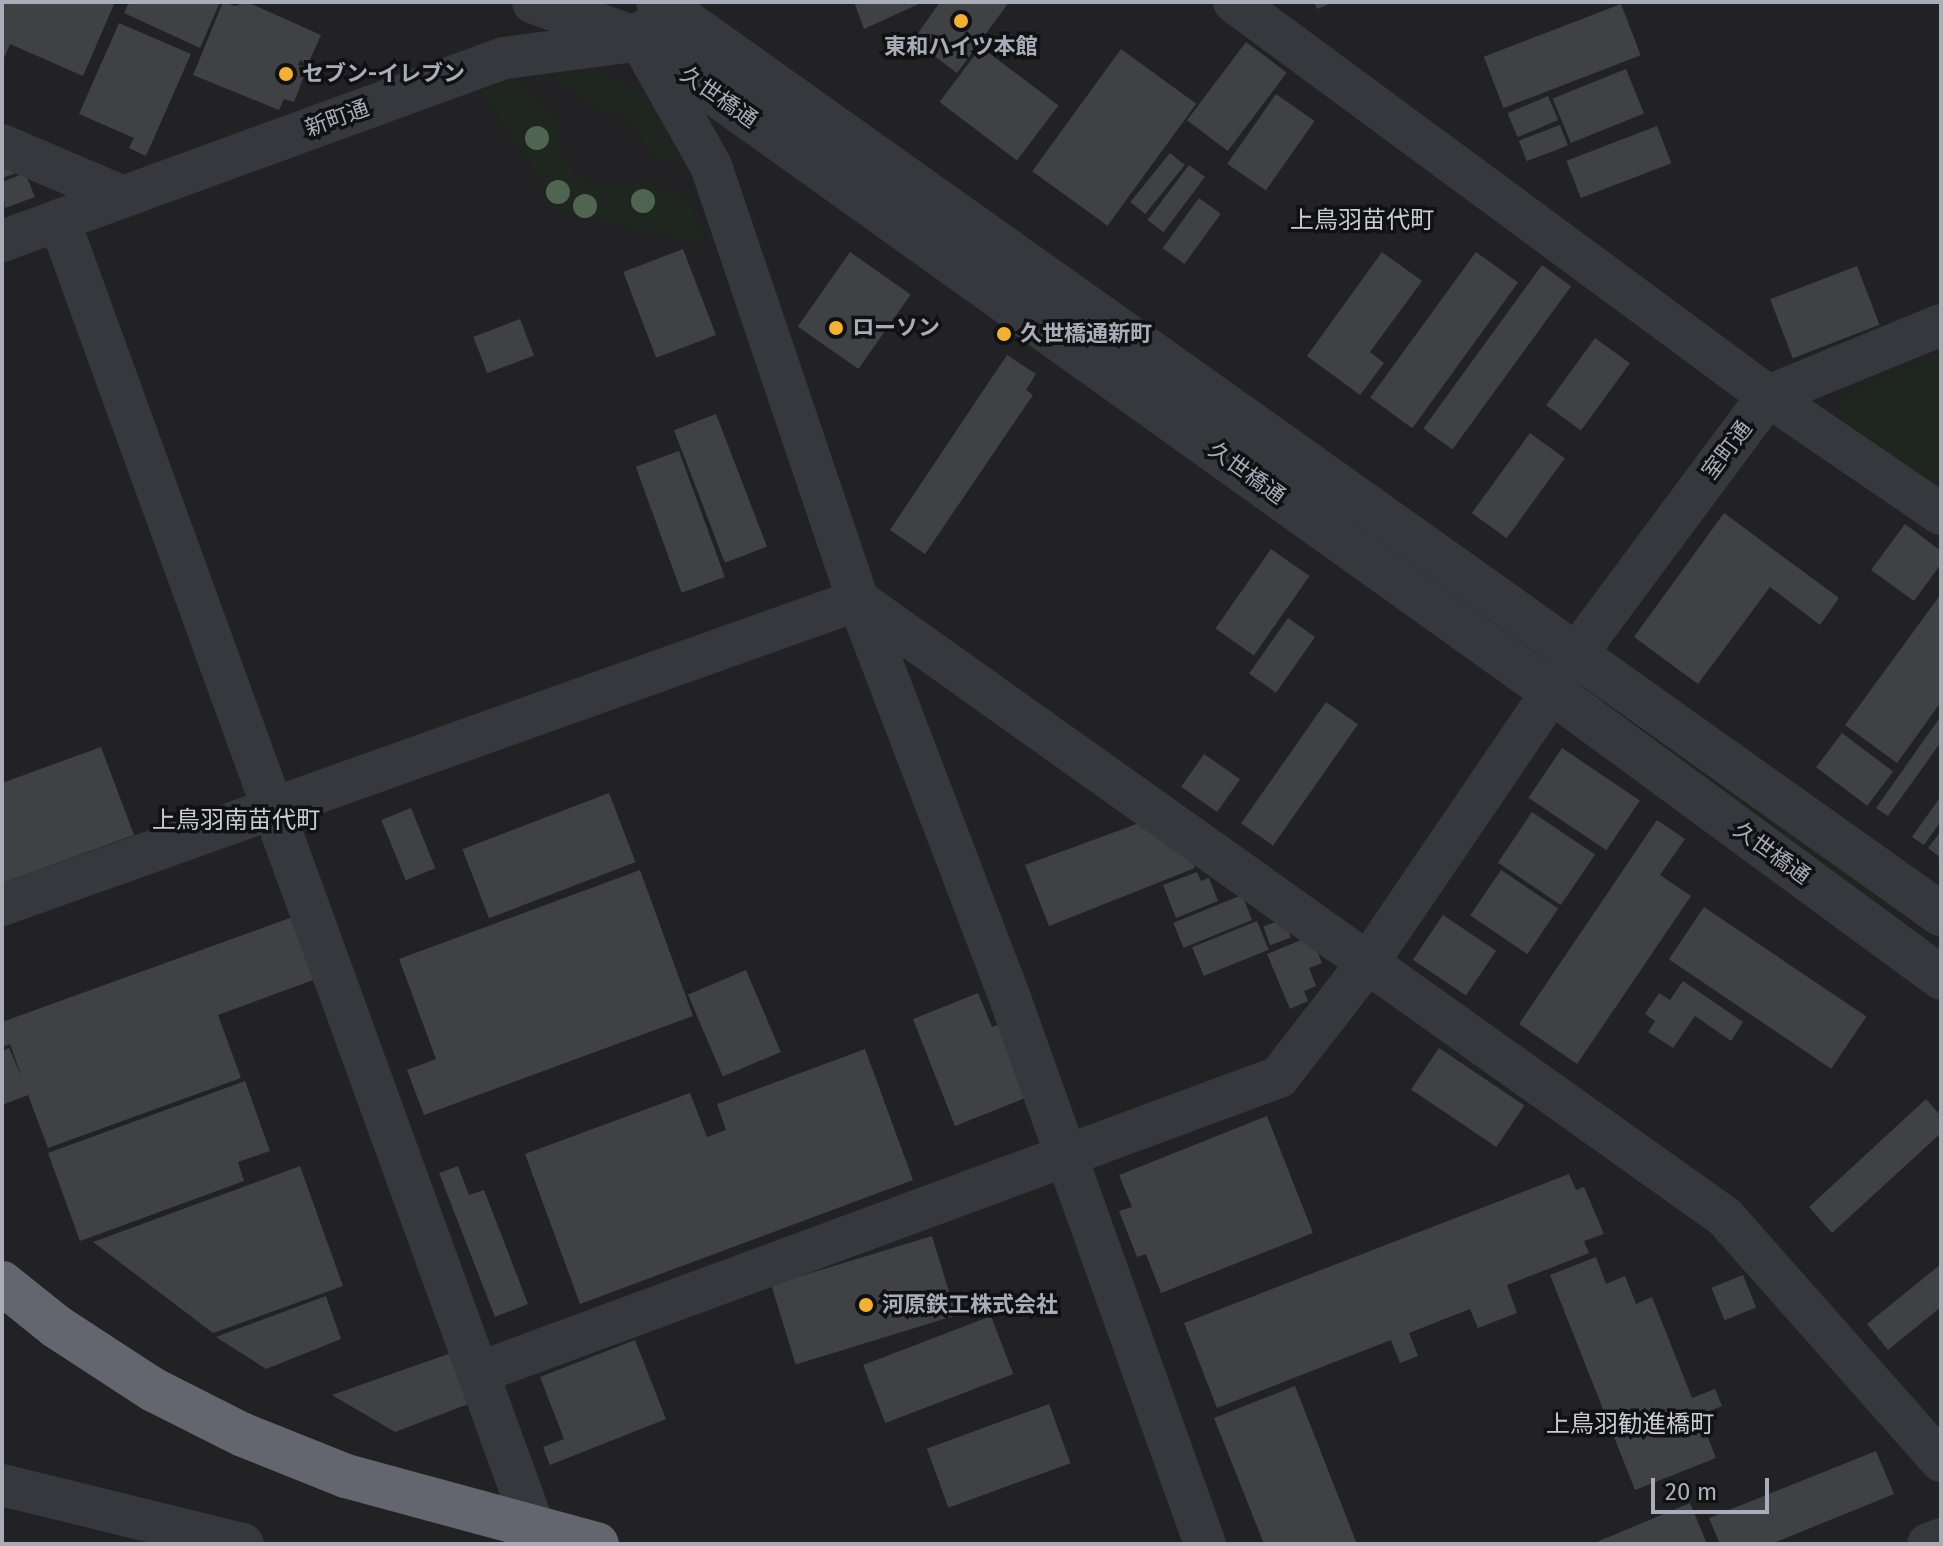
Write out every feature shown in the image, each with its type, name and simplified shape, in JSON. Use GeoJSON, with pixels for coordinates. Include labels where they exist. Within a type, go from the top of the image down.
{"type":"FeatureCollection","features":[{"type":"Feature","properties":{"kind":"highway"},"geometry":{"type":"LineString","coordinates":[[2,1283],[57,1327],[152,1389],[241,1434],[346,1476],[597,1544]]}},
{"type":"Feature","properties":{"kind":"street","name":"久世橋通"},"geometry":{"type":"LineString","coordinates":[[534,2],[655,10],[1941,914]]}},
{"type":"Feature","properties":{"kind":"street"},"geometry":{"type":"LineString","coordinates":[[1234,2],[1768,396],[1941,514]]}},
{"type":"Feature","properties":{"kind":"street","name":"久世橋通"},"geometry":{"type":"LineString","coordinates":[[655,10],[1555,694],[1941,978]]}},
{"type":"Feature","properties":{"kind":"street","name":"新町通"},"geometry":{"type":"LineString","coordinates":[[2,241],[504,58],[655,10]]}},
{"type":"Feature","properties":{"kind":"street"},"geometry":{"type":"LineString","coordinates":[[655,10],[858,600],[1068,1158],[1205,1544]]}},
{"type":"Feature","properties":{"kind":"street"},"geometry":{"type":"LineString","coordinates":[[2,145],[121,196]]}},
{"type":"Feature","properties":{"kind":"street"},"geometry":{"type":"LineString","coordinates":[[59,220],[540,1544]]}},
{"type":"Feature","properties":{"kind":"street"},"geometry":{"type":"LineString","coordinates":[[1768,396],[1941,325]]}},
{"type":"Feature","properties":{"kind":"street","name":"室町通"},"geometry":{"type":"LineString","coordinates":[[478,1373],[1068,1158],[1279,1077],[1369,961],[1579,658],[1768,396]]}},
{"type":"Feature","properties":{"kind":"street"},"geometry":{"type":"LineString","coordinates":[[2,905],[858,600]]}},
{"type":"Feature","properties":{"kind":"street"},"geometry":{"type":"LineString","coordinates":[[858,600],[1725,1217],[1941,1461]]}},
{"type":"Feature","properties":{"kind":"street"},"geometry":{"type":"LineString","coordinates":[[2,1485],[243,1544]]}},
{"type":"Feature","properties":{"kind":"street"},"geometry":{"type":"LineString","coordinates":[[1928,1544],[1941,1539]]}},
{"type":"Feature","properties":{"kind":"shaded area"},"geometry":{"type":"Polygon","coordinates":[[[2,2],[1941,2],[1941,1544],[2,1544],[2,2]]]}},
{"type":"Feature","properties":{"kind":"shaded area"},"geometry":{"type":"Polygon","coordinates":[[[577,60],[655,98],[680,164],[653,155],[624,117],[590,106],[540,67],[577,60]]]}},
{"type":"Feature","properties":{"kind":"shaded area"},"geometry":{"type":"Polygon","coordinates":[[[513,77],[557,115],[561,150],[573,173],[596,184],[643,180],[689,198],[706,245],[562,213],[480,91],[513,77]]]}},
{"type":"Feature","properties":{"kind":"shaded area"},"geometry":{"type":"Polygon","coordinates":[[[1941,352],[1941,495],[1837,422],[1841,396],[1941,352]]]}},
{"type":"Feature","properties":{"kind":"shaded area"},"geometry":{"type":"Polygon","coordinates":[[[1663,742],[1896,903],[1891,912],[1665,748],[1663,742]]]}},
{"type":"Feature","properties":{"kind":"building"},"geometry":{"type":"Polygon","coordinates":[[[2,2],[115,2],[83,76],[10,44],[2,63],[2,2]]]}},
{"type":"Feature","properties":{"kind":"building"},"geometry":{"type":"Polygon","coordinates":[[[129,2],[220,2],[200,48],[124,13],[129,2]]]}},
{"type":"Feature","properties":{"kind":"building"},"geometry":{"type":"Polygon","coordinates":[[[223,2],[235,6],[247,2],[321,35],[308,64],[300,60],[298,65],[307,68],[294,102],[284,99],[279,110],[193,75],[223,2]]]}},
{"type":"Feature","properties":{"kind":"building"},"geometry":{"type":"Polygon","coordinates":[[[854,2],[923,2],[864,29],[854,2]]]}},
{"type":"Feature","properties":{"kind":"building","name":"東和ハイツ本館"},"geometry":{"type":"Polygon","coordinates":[[[940,2],[1009,2],[957,73],[913,40],[940,2]]]}},
{"type":"Feature","properties":{"kind":"building"},"geometry":{"type":"Polygon","coordinates":[[[1314,2],[1334,2],[1317,9],[1314,2]]]}},
{"type":"Feature","properties":{"kind":"building"},"geometry":{"type":"Polygon","coordinates":[[[1621,4],[1641,55],[1503,108],[1484,57],[1621,4]]]}},
{"type":"Feature","properties":{"kind":"building"},"geometry":{"type":"Polygon","coordinates":[[[119,23],[191,54],[146,156],[129,148],[134,138],[79,114],[119,23]]]}},
{"type":"Feature","properties":{"kind":"building"},"geometry":{"type":"Polygon","coordinates":[[[1246,42],[1287,73],[1228,151],[1187,120],[1246,42]]]}},
{"type":"Feature","properties":{"kind":"building"},"geometry":{"type":"Polygon","coordinates":[[[981,47],[1058,105],[1017,160],[939,102],[981,47]]]}},
{"type":"Feature","properties":{"kind":"building"},"geometry":{"type":"Polygon","coordinates":[[[1121,49],[1196,104],[1107,226],[1032,171],[1121,49]]]}},
{"type":"Feature","properties":{"kind":"building"},"geometry":{"type":"Polygon","coordinates":[[[1626,69],[1644,114],[1571,143],[1553,99],[1626,69]]]}},
{"type":"Feature","properties":{"kind":"building"},"geometry":{"type":"Polygon","coordinates":[[[1276,94],[1315,121],[1266,191],[1227,164],[1276,94]]]}},
{"type":"Feature","properties":{"kind":"building"},"geometry":{"type":"Polygon","coordinates":[[[1548,96],[1558,120],[1518,137],[1507,113],[1548,96]]]}},
{"type":"Feature","properties":{"kind":"building"},"geometry":{"type":"Polygon","coordinates":[[[1560,125],[1568,146],[1527,161],[1519,141],[1560,125]]]}},
{"type":"Feature","properties":{"kind":"building"},"geometry":{"type":"Polygon","coordinates":[[[1657,126],[1671,163],[1581,198],[1566,161],[1657,126]]]}},
{"type":"Feature","properties":{"kind":"building"},"geometry":{"type":"Polygon","coordinates":[[[2,149],[24,170],[2,178],[2,149]]]}},
{"type":"Feature","properties":{"kind":"building"},"geometry":{"type":"Polygon","coordinates":[[[1170,153],[1185,165],[1145,214],[1130,202],[1170,153]]]}},
{"type":"Feature","properties":{"kind":"building"},"geometry":{"type":"Polygon","coordinates":[[[1189,165],[1205,177],[1163,232],[1147,220],[1189,165]]]}},
{"type":"Feature","properties":{"kind":"building"},"geometry":{"type":"Polygon","coordinates":[[[25,173],[35,197],[5,208],[2,182],[25,173]]]}},
{"type":"Feature","properties":{"kind":"building"},"geometry":{"type":"Polygon","coordinates":[[[1199,198],[1221,214],[1184,264],[1163,248],[1199,198]]]}},
{"type":"Feature","properties":{"kind":"building"},"geometry":{"type":"Polygon","coordinates":[[[683,249],[716,335],[656,358],[623,272],[683,249]]]}},
{"type":"Feature","properties":{"kind":"building"},"geometry":{"type":"Polygon","coordinates":[[[850,252],[911,294],[858,369],[798,327],[850,252]]]}},
{"type":"Feature","properties":{"kind":"building"},"geometry":{"type":"Polygon","coordinates":[[[1382,252],[1422,281],[1370,352],[1384,363],[1360,395],[1307,356],[1382,252]]]}},
{"type":"Feature","properties":{"kind":"building"},"geometry":{"type":"Polygon","coordinates":[[[1476,252],[1518,283],[1412,428],[1370,398],[1476,252]]]}},
{"type":"Feature","properties":{"kind":"building"},"geometry":{"type":"Polygon","coordinates":[[[1542,265],[1571,286],[1452,450],[1423,428],[1542,265]]]}},
{"type":"Feature","properties":{"kind":"building"},"geometry":{"type":"Polygon","coordinates":[[[1857,266],[1880,325],[1793,358],[1770,299],[1857,266]]]}},
{"type":"Feature","properties":{"kind":"building"},"geometry":{"type":"Polygon","coordinates":[[[520,319],[534,355],[487,373],[473,337],[520,319]]]}},
{"type":"Feature","properties":{"kind":"building"},"geometry":{"type":"Polygon","coordinates":[[[1595,338],[1630,363],[1581,430],[1546,405],[1595,338]]]}},
{"type":"Feature","properties":{"kind":"building"},"geometry":{"type":"Polygon","coordinates":[[[1007,355],[1036,374],[1026,390],[1033,395],[925,554],[890,530],[1007,355]]]}},
{"type":"Feature","properties":{"kind":"building"},"geometry":{"type":"Polygon","coordinates":[[[716,414],[767,547],[725,563],[674,430],[716,414]]]}},
{"type":"Feature","properties":{"kind":"building"},"geometry":{"type":"Polygon","coordinates":[[[1530,433],[1565,458],[1507,538],[1472,513],[1530,433]]]}},
{"type":"Feature","properties":{"kind":"building"},"geometry":{"type":"Polygon","coordinates":[[[679,451],[725,577],[682,593],[636,467],[679,451]]]}},
{"type":"Feature","properties":{"kind":"building"},"geometry":{"type":"Polygon","coordinates":[[[1724,513],[1839,598],[1820,625],[1770,587],[1698,684],[1634,637],[1724,513]]]}},
{"type":"Feature","properties":{"kind":"building"},"geometry":{"type":"Polygon","coordinates":[[[1905,524],[1941,551],[1941,564],[1914,601],[1871,570],[1905,524]]]}},
{"type":"Feature","properties":{"kind":"building"},"geometry":{"type":"Polygon","coordinates":[[[1271,549],[1310,576],[1254,655],[1215,628],[1271,549]]]}},
{"type":"Feature","properties":{"kind":"building"},"geometry":{"type":"Polygon","coordinates":[[[1941,594],[1941,702],[1897,763],[1845,725],[1941,594]]]}},
{"type":"Feature","properties":{"kind":"building"},"geometry":{"type":"Polygon","coordinates":[[[1288,618],[1315,637],[1276,693],[1249,674],[1288,618]]]}},
{"type":"Feature","properties":{"kind":"building"},"geometry":{"type":"Polygon","coordinates":[[[1326,702],[1358,724],[1273,846],[1241,823],[1326,702]]]}},
{"type":"Feature","properties":{"kind":"building"},"geometry":{"type":"Polygon","coordinates":[[[1941,716],[1941,742],[1888,816],[1876,808],[1941,716]]]}},
{"type":"Feature","properties":{"kind":"building"},"geometry":{"type":"Polygon","coordinates":[[[1842,733],[1893,772],[1867,806],[1816,767],[1842,733]]]}},
{"type":"Feature","properties":{"kind":"building"},"geometry":{"type":"Polygon","coordinates":[[[101,747],[134,835],[2,883],[2,783],[101,747]]]}},
{"type":"Feature","properties":{"kind":"building"},"geometry":{"type":"Polygon","coordinates":[[[1562,748],[1640,801],[1606,850],[1528,798],[1562,748]]]}},
{"type":"Feature","properties":{"kind":"building"},"geometry":{"type":"Polygon","coordinates":[[[1204,754],[1240,779],[1217,812],[1181,787],[1204,754]]]}},
{"type":"Feature","properties":{"kind":"building"},"geometry":{"type":"Polygon","coordinates":[[[609,793],[636,862],[489,918],[462,849],[609,793]]]}},
{"type":"Feature","properties":{"kind":"building"},"geometry":{"type":"Polygon","coordinates":[[[1941,796],[1941,821],[1924,845],[1912,837],[1941,796]]]}},
{"type":"Feature","properties":{"kind":"building"},"geometry":{"type":"Polygon","coordinates":[[[411,808],[435,868],[406,880],[381,820],[411,808]]]}},
{"type":"Feature","properties":{"kind":"building"},"geometry":{"type":"Polygon","coordinates":[[[1532,812],[1595,854],[1561,905],[1498,863],[1532,812]]]}},
{"type":"Feature","properties":{"kind":"building"},"geometry":{"type":"Polygon","coordinates":[[[1657,820],[1685,839],[1660,875],[1691,896],[1577,1064],[1519,1024],[1657,820]]]}},
{"type":"Feature","properties":{"kind":"building"},"geometry":{"type":"Polygon","coordinates":[[[1142,822],[1187,848],[1195,868],[1049,926],[1025,865],[1142,822]]]}},
{"type":"Feature","properties":{"kind":"building"},"geometry":{"type":"Polygon","coordinates":[[[1941,831],[1941,858],[1928,848],[1941,831]]]}},
{"type":"Feature","properties":{"kind":"building"},"geometry":{"type":"Polygon","coordinates":[[[640,870],[693,1016],[424,1115],[407,1070],[436,1059],[399,959],[640,870]]]}},
{"type":"Feature","properties":{"kind":"building"},"geometry":{"type":"Polygon","coordinates":[[[1501,870],[1558,909],[1527,954],[1470,916],[1501,870]]]}},
{"type":"Feature","properties":{"kind":"building"},"geometry":{"type":"Polygon","coordinates":[[[1197,872],[1201,881],[1209,878],[1218,901],[1176,918],[1163,885],[1197,872]]]}},
{"type":"Feature","properties":{"kind":"building"},"geometry":{"type":"Polygon","coordinates":[[[1242,895],[1252,920],[1184,948],[1173,923],[1242,895]]]}},
{"type":"Feature","properties":{"kind":"building"},"geometry":{"type":"Polygon","coordinates":[[[1704,907],[1866,1017],[1831,1069],[1669,959],[1704,907]]]}},
{"type":"Feature","properties":{"kind":"building"},"geometry":{"type":"Polygon","coordinates":[[[301,914],[324,976],[218,1015],[241,1078],[48,1148],[28,1095],[2,1105],[2,1051],[9,1048],[22,1078],[10,1044],[2,1047],[2,1022],[301,914]]]}},
{"type":"Feature","properties":{"kind":"building"},"geometry":{"type":"Polygon","coordinates":[[[1443,915],[1496,951],[1466,996],[1413,960],[1443,915]]]}},
{"type":"Feature","properties":{"kind":"building"},"geometry":{"type":"Polygon","coordinates":[[[1284,919],[1291,938],[1270,945],[1263,927],[1284,919]]]}},
{"type":"Feature","properties":{"kind":"building"},"geometry":{"type":"Polygon","coordinates":[[[1257,921],[1269,950],[1204,976],[1192,947],[1257,921]]]}},
{"type":"Feature","properties":{"kind":"building"},"geometry":{"type":"Polygon","coordinates":[[[1311,936],[1322,963],[1309,968],[1316,986],[1304,991],[1308,1001],[1290,1009],[1267,954],[1311,936]]]}},
{"type":"Feature","properties":{"kind":"building"},"geometry":{"type":"Polygon","coordinates":[[[746,970],[781,1052],[723,1077],[688,995],[746,970]]]}},
{"type":"Feature","properties":{"kind":"building"},"geometry":{"type":"Polygon","coordinates":[[[1683,981],[1743,1022],[1731,1041],[1695,1016],[1673,1048],[1648,1032],[1655,1021],[1645,1014],[1659,993],[1670,1000],[1683,981]]]}},
{"type":"Feature","properties":{"kind":"building"},"geometry":{"type":"Polygon","coordinates":[[[978,993],[992,1027],[999,1025],[1028,1097],[955,1126],[913,1019],[978,993]]]}},
{"type":"Feature","properties":{"kind":"building"},"geometry":{"type":"Polygon","coordinates":[[[1439,1048],[1524,1106],[1496,1147],[1411,1089],[1439,1048]]]}},
{"type":"Feature","properties":{"kind":"building"},"geometry":{"type":"Polygon","coordinates":[[[865,1049],[913,1180],[580,1304],[525,1154],[690,1093],[707,1137],[726,1130],[717,1104],[865,1049]]]}},
{"type":"Feature","properties":{"kind":"building"},"geometry":{"type":"Polygon","coordinates":[[[245,1081],[270,1151],[238,1162],[244,1181],[80,1241],[48,1153],[245,1081]]]}},
{"type":"Feature","properties":{"kind":"building"},"geometry":{"type":"Polygon","coordinates":[[[1926,1099],[1941,1116],[1941,1133],[1832,1233],[1809,1207],[1926,1099]]]}},
{"type":"Feature","properties":{"kind":"building"},"geometry":{"type":"Polygon","coordinates":[[[1267,1116],[1313,1233],[1161,1293],[1146,1254],[1137,1257],[1119,1211],[1132,1207],[1119,1175],[1267,1116]]]}},
{"type":"Feature","properties":{"kind":"building"},"geometry":{"type":"Polygon","coordinates":[[[300,1166],[343,1286],[213,1333],[93,1242],[300,1166]]]}},
{"type":"Feature","properties":{"kind":"building"},"geometry":{"type":"Polygon","coordinates":[[[458,1166],[469,1195],[484,1190],[528,1304],[495,1317],[439,1173],[458,1166]]]}},
{"type":"Feature","properties":{"kind":"building"},"geometry":{"type":"Polygon","coordinates":[[[1569,1174],[1576,1190],[1584,1187],[1604,1234],[1584,1241],[1589,1253],[1507,1285],[1517,1313],[1478,1328],[1470,1309],[1409,1333],[1418,1356],[1400,1363],[1391,1340],[1217,1408],[1184,1323],[1569,1174]]]}},
{"type":"Feature","properties":{"kind":"building","name":"河原鉄工株式会社"},"geometry":{"type":"Polygon","coordinates":[[[932,1236],[956,1315],[796,1364],[771,1285],[932,1236]]]}},
{"type":"Feature","properties":{"kind":"building"},"geometry":{"type":"Polygon","coordinates":[[[1596,1257],[1606,1284],[1625,1276],[1636,1304],[1652,1297],[1692,1398],[1715,1389],[1722,1406],[1699,1415],[1716,1458],[1635,1490],[1550,1275],[1596,1257]]]}},
{"type":"Feature","properties":{"kind":"building"},"geometry":{"type":"Polygon","coordinates":[[[1941,1264],[1941,1307],[1888,1350],[1867,1324],[1941,1264]]]}},
{"type":"Feature","properties":{"kind":"building"},"geometry":{"type":"Polygon","coordinates":[[[1743,1275],[1756,1307],[1725,1320],[1711,1288],[1743,1275]]]}},
{"type":"Feature","properties":{"kind":"building"},"geometry":{"type":"Polygon","coordinates":[[[326,1296],[341,1339],[266,1369],[216,1337],[326,1296]]]}},
{"type":"Feature","properties":{"kind":"building"},"geometry":{"type":"Polygon","coordinates":[[[991,1316],[1013,1374],[885,1423],[863,1365],[991,1316]]]}},
{"type":"Feature","properties":{"kind":"building"},"geometry":{"type":"Polygon","coordinates":[[[635,1340],[666,1419],[550,1465],[543,1447],[564,1439],[540,1377],[635,1340]]]}},
{"type":"Feature","properties":{"kind":"building"},"geometry":{"type":"Polygon","coordinates":[[[451,1353],[471,1403],[395,1432],[332,1395],[451,1353]]]}},
{"type":"Feature","properties":{"kind":"building"},"geometry":{"type":"Polygon","coordinates":[[[1295,1386],[1357,1544],[1264,1544],[1214,1418],[1295,1386]]]}},
{"type":"Feature","properties":{"kind":"building"},"geometry":{"type":"Polygon","coordinates":[[[1049,1404],[1071,1463],[948,1508],[927,1448],[1049,1404]]]}},
{"type":"Feature","properties":{"kind":"building"},"geometry":{"type":"Polygon","coordinates":[[[1876,1451],[1894,1494],[1771,1544],[1720,1544],[1709,1518],[1876,1451]]]}},
{"type":"Feature","properties":{"kind":"building"},"geometry":{"type":"Polygon","coordinates":[[[1690,1503],[1707,1544],[1592,1544],[1690,1503]]]}},
{"type":"Feature","properties":{"kind":"place","name":"東和ハイツ本館"},"geometry":{"type":"Point","coordinates":[961,21]}},
{"type":"Feature","properties":{"kind":"place","name":"セブン-イレブン"},"geometry":{"type":"Point","coordinates":[286,74]}},
{"type":"Feature","properties":{"kind":"place","name":"ローソン"},"geometry":{"type":"Point","coordinates":[836,328]}},
{"type":"Feature","properties":{"kind":"place","name":"久世橋通新町"},"geometry":{"type":"Point","coordinates":[1004,334]}},
{"type":"Feature","properties":{"kind":"place","name":"河原鉄工株式会社"},"geometry":{"type":"Point","coordinates":[866,1305]}},
{"type":"Feature","properties":{"kind":"district","name":"上鳥羽苗代町"},"geometry":{"type":"Point","coordinates":[1362,221]}},
{"type":"Feature","properties":{"kind":"district","name":"上鳥羽南苗代町"},"geometry":{"type":"Point","coordinates":[236,821]}},
{"type":"Feature","properties":{"kind":"district","name":"上鳥羽勧進橋町"},"geometry":{"type":"Point","coordinates":[1630,1425]}}]}
